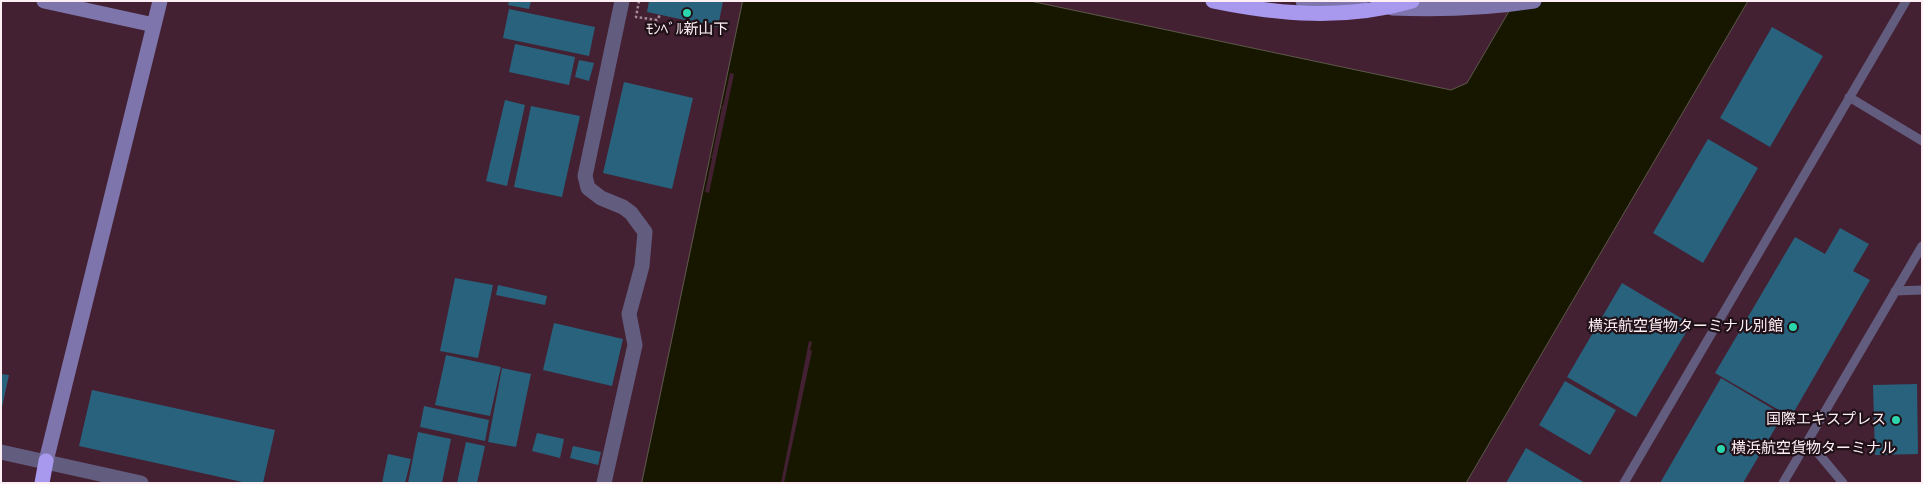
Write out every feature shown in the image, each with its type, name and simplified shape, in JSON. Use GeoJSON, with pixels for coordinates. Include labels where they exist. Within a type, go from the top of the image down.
{"type":"FeatureCollection","features":[{"type":"Feature","properties":{"kind":"highway"},"geometry":{"type":"LineString","coordinates":[[1213,1],[1249,8],[1315,14],[1368,11],[1412,1]]}},
{"type":"Feature","properties":{"kind":"highway"},"geometry":{"type":"LineString","coordinates":[[42,483],[46,461]]}},
{"type":"Feature","properties":{"kind":"street"},"geometry":{"type":"LineString","coordinates":[[44,1],[154,25]]}},
{"type":"Feature","properties":{"kind":"street"},"geometry":{"type":"LineString","coordinates":[[46,461],[160,1]]}},
{"type":"Feature","properties":{"kind":"street"},"geometry":{"type":"LineString","coordinates":[[604,483],[635,345],[629,314],[642,266],[646,232],[631,213],[623,207],[601,198],[588,188],[585,176],[622,1]]}},
{"type":"Feature","properties":{"kind":"street"},"geometry":{"type":"LineString","coordinates":[[1303,1],[1419,9],[1505,5],[1534,1]]}},
{"type":"Feature","properties":{"kind":"street"},"geometry":{"type":"LineString","coordinates":[[1,452],[140,483]]}},
{"type":"Feature","properties":{"kind":"lane"},"geometry":{"type":"LineString","coordinates":[[1624,483],[1906,1]]}},
{"type":"Feature","properties":{"kind":"lane"},"geometry":{"type":"LineString","coordinates":[[1849,97],[1922,141]]}},
{"type":"Feature","properties":{"kind":"lane"},"geometry":{"type":"LineString","coordinates":[[1783,483],[1922,246]]}},
{"type":"Feature","properties":{"kind":"lane"},"geometry":{"type":"LineString","coordinates":[[1895,291],[1922,290]]}},
{"type":"Feature","properties":{"kind":"lane"},"geometry":{"type":"LineString","coordinates":[[1808,441],[1843,483]]}},
{"type":"Feature","properties":{"kind":"path"},"geometry":{"type":"LineString","coordinates":[[639,1],[636,17],[657,20],[660,15]]}},
{"type":"Feature","properties":{"kind":"shaded area"},"geometry":{"type":"Polygon","coordinates":[[[743,1],[1030,1],[1451,90],[1467,83],[1515,1],[1748,1],[1466,483],[642,483],[743,1]]]}},
{"type":"Feature","properties":{"kind":"pier"},"geometry":{"type":"Polygon","coordinates":[[[730,73],[734,74],[709,193],[705,192],[712,158],[710,156],[712,156],[722,108],[720,107],[723,106],[730,73]]]}},
{"type":"Feature","properties":{"kind":"pier"},"geometry":{"type":"Polygon","coordinates":[[[809,341],[812,342],[810,350],[812,351],[784,483],[781,483],[809,341]]]}},
{"type":"Feature","properties":{"kind":"building"},"geometry":{"type":"Polygon","coordinates":[[[509,1],[531,1],[529,9],[508,5],[509,1]]]}},
{"type":"Feature","properties":{"kind":"building","name":"ﾓﾝﾍﾞﾙ新山下"},"geometry":{"type":"Polygon","coordinates":[[[649,1],[723,1],[718,27],[647,12],[649,1]]]}},
{"type":"Feature","properties":{"kind":"building"},"geometry":{"type":"Polygon","coordinates":[[[509,9],[595,27],[589,56],[503,38],[509,9]]]}},
{"type":"Feature","properties":{"kind":"building"},"geometry":{"type":"Polygon","coordinates":[[[1772,27],[1823,56],[1770,147],[1720,118],[1772,27]]]}},
{"type":"Feature","properties":{"kind":"building"},"geometry":{"type":"Polygon","coordinates":[[[515,44],[575,57],[569,85],[509,72],[515,44]]]}},
{"type":"Feature","properties":{"kind":"building"},"geometry":{"type":"Polygon","coordinates":[[[579,60],[594,63],[589,81],[575,77],[579,60]]]}},
{"type":"Feature","properties":{"kind":"building"},"geometry":{"type":"Polygon","coordinates":[[[624,82],[693,98],[672,189],[603,173],[624,82]]]}},
{"type":"Feature","properties":{"kind":"building"},"geometry":{"type":"Polygon","coordinates":[[[505,100],[525,105],[507,186],[486,181],[505,100]]]}},
{"type":"Feature","properties":{"kind":"building"},"geometry":{"type":"Polygon","coordinates":[[[531,106],[580,116],[562,197],[514,187],[531,106]]]}},
{"type":"Feature","properties":{"kind":"building"},"geometry":{"type":"Polygon","coordinates":[[[1708,139],[1758,168],[1703,263],[1653,233],[1708,139]]]}},
{"type":"Feature","properties":{"kind":"building","name":"横浜航空貨物ターミナル別館"},"geometry":{"type":"Polygon","coordinates":[[[1840,228],[1869,244],[1853,271],[1870,280],[1791,417],[1715,373],[1795,237],[1825,254],[1840,228]]]}},
{"type":"Feature","properties":{"kind":"building"},"geometry":{"type":"Polygon","coordinates":[[[455,278],[493,285],[478,358],[440,351],[455,278]]]}},
{"type":"Feature","properties":{"kind":"building"},"geometry":{"type":"Polygon","coordinates":[[[1622,283],[1691,324],[1636,417],[1567,377],[1622,283]]]}},
{"type":"Feature","properties":{"kind":"building"},"geometry":{"type":"Polygon","coordinates":[[[498,285],[547,296],[545,305],[496,295],[498,285]]]}},
{"type":"Feature","properties":{"kind":"building"},"geometry":{"type":"Polygon","coordinates":[[[554,323],[623,339],[612,386],[543,370],[554,323]]]}},
{"type":"Feature","properties":{"kind":"building"},"geometry":{"type":"Polygon","coordinates":[[[446,355],[501,367],[490,416],[435,405],[446,355]]]}},
{"type":"Feature","properties":{"kind":"building"},"geometry":{"type":"Polygon","coordinates":[[[502,368],[531,374],[516,447],[488,442],[502,368]]]}},
{"type":"Feature","properties":{"kind":"building"},"geometry":{"type":"Polygon","coordinates":[[[1,374],[9,375],[2,407],[1,407],[1,374]]]}},
{"type":"Feature","properties":{"kind":"building","name":"横浜航空貨物ターミナル"},"geometry":{"type":"Polygon","coordinates":[[[1721,378],[1783,415],[1743,483],[1660,483],[1721,378]]]}},
{"type":"Feature","properties":{"kind":"building"},"geometry":{"type":"Polygon","coordinates":[[[1565,381],[1616,410],[1590,455],[1539,425],[1565,381]]]}},
{"type":"Feature","properties":{"kind":"building","name":"国際エキスプレス"},"geometry":{"type":"Polygon","coordinates":[[[1917,384],[1918,454],[1875,455],[1873,385],[1917,384]]]}},
{"type":"Feature","properties":{"kind":"building"},"geometry":{"type":"Polygon","coordinates":[[[92,390],[275,430],[263,483],[247,483],[79,446],[92,390]]]}},
{"type":"Feature","properties":{"kind":"building"},"geometry":{"type":"Polygon","coordinates":[[[424,406],[489,420],[485,441],[420,427],[424,406]]]}},
{"type":"Feature","properties":{"kind":"building"},"geometry":{"type":"Polygon","coordinates":[[[418,432],[451,439],[442,483],[408,483],[418,432]]]}},
{"type":"Feature","properties":{"kind":"building"},"geometry":{"type":"Polygon","coordinates":[[[537,433],[564,439],[560,458],[532,451],[537,433]]]}},
{"type":"Feature","properties":{"kind":"building"},"geometry":{"type":"Polygon","coordinates":[[[466,442],[485,446],[477,483],[457,483],[466,442]]]}},
{"type":"Feature","properties":{"kind":"building"},"geometry":{"type":"Polygon","coordinates":[[[573,446],[601,452],[598,465],[570,458],[573,446]]]}},
{"type":"Feature","properties":{"kind":"building"},"geometry":{"type":"Polygon","coordinates":[[[1526,448],[1585,483],[1506,483],[1526,448]]]}},
{"type":"Feature","properties":{"kind":"building"},"geometry":{"type":"Polygon","coordinates":[[[388,454],[411,459],[405,483],[382,483],[388,454]]]}},
{"type":"Feature","properties":{"kind":"place","name":"ﾓﾝﾍﾞﾙ新山下"},"geometry":{"type":"Point","coordinates":[687,13]}},
{"type":"Feature","properties":{"kind":"place","name":"横浜航空貨物ターミナル別館"},"geometry":{"type":"Point","coordinates":[1793,327]}},
{"type":"Feature","properties":{"kind":"place","name":"国際エキスプレス"},"geometry":{"type":"Point","coordinates":[1896,420]}},
{"type":"Feature","properties":{"kind":"place","name":"横浜航空貨物ターミナル"},"geometry":{"type":"Point","coordinates":[1721,449]}}]}
